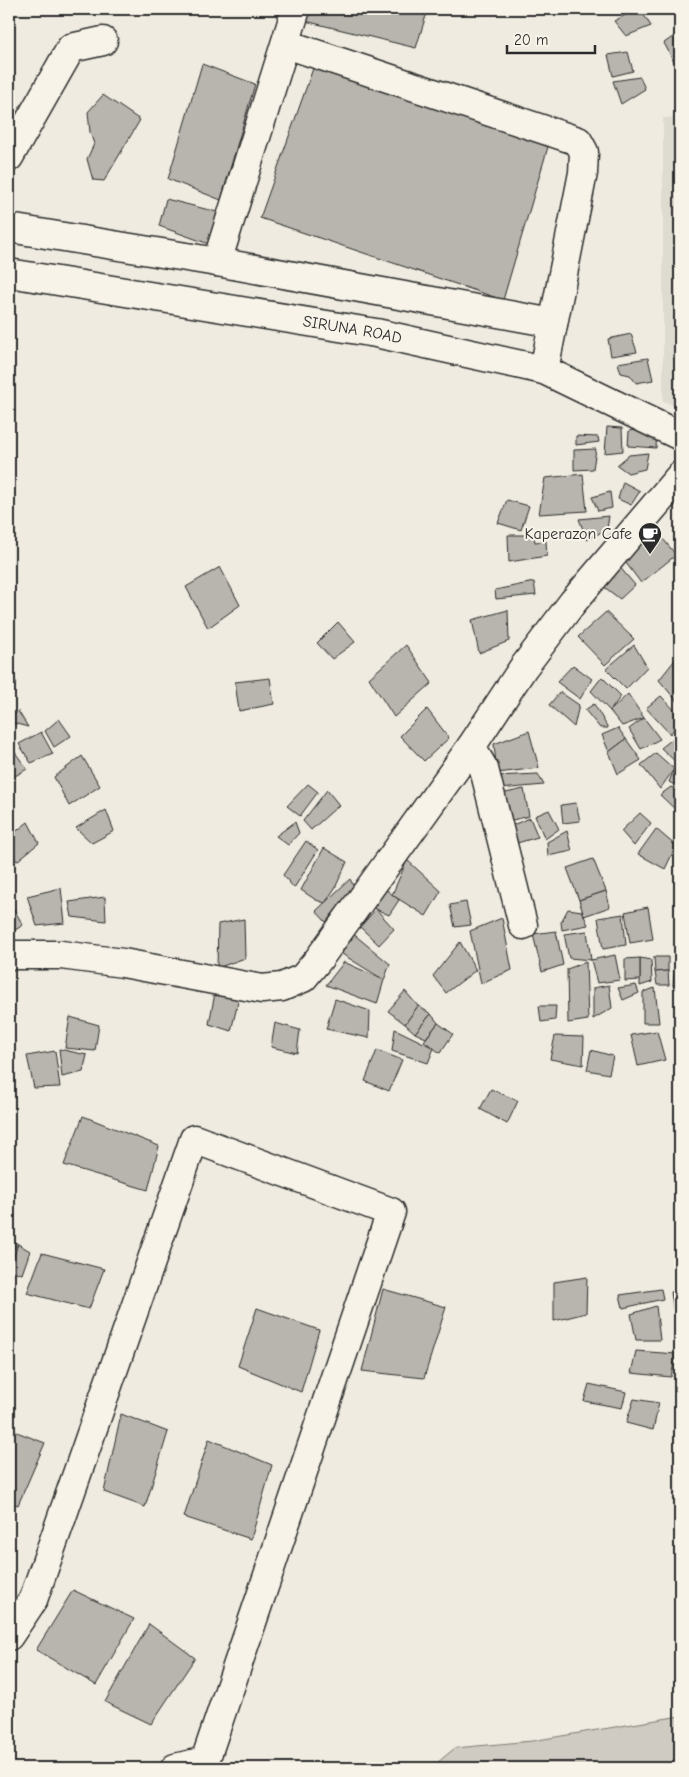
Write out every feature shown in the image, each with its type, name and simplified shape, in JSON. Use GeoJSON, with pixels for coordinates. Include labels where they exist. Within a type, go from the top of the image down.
{"type":"FeatureCollection","features":[{"type":"Feature","properties":{"kind":"street"},"geometry":{"type":"LineString","coordinates":[[217,262],[296,9]]}},
{"type":"Feature","properties":{"kind":"street"},"geometry":{"type":"LineString","coordinates":[[9,157],[71,48],[103,41]]}},
{"type":"Feature","properties":{"kind":"street"},"geometry":{"type":"LineString","coordinates":[[286,44],[578,140],[584,152],[583,173],[544,370]]}},
{"type":"Feature","properties":{"kind":"street"},"geometry":{"type":"LineString","coordinates":[[9,228],[217,262],[553,323]]}},
{"type":"Feature","properties":{"kind":"street","name":"SIRUNA ROAD"},"geometry":{"type":"LineString","coordinates":[[9,273],[376,333],[544,370],[680,436]]}},
{"type":"Feature","properties":{"kind":"street"},"geometry":{"type":"LineString","coordinates":[[9,955],[61,955],[122,963],[262,989],[282,987],[302,978],[318,960],[471,747],[523,668],[573,602],[680,476]]}},
{"type":"Feature","properties":{"kind":"street"},"geometry":{"type":"LineString","coordinates":[[471,747],[484,768],[523,925]]}},
{"type":"Feature","properties":{"kind":"street"},"geometry":{"type":"LineString","coordinates":[[9,1636],[33,1600],[194,1139],[391,1212],[207,1765],[175,1768]]}},
{"type":"Feature","properties":{"kind":"shaded area"},"geometry":{"type":"Polygon","coordinates":[[[680,117],[680,408],[663,401],[663,118],[680,117]]]}},
{"type":"Feature","properties":{"kind":"shaded area"},"geometry":{"type":"Polygon","coordinates":[[[680,1716],[680,1768],[431,1768],[455,1748],[532,1741],[680,1716]]]}},
{"type":"Feature","properties":{"kind":"building"},"geometry":{"type":"Polygon","coordinates":[[[305,9],[428,9],[416,48],[301,20],[305,9]]]}},
{"type":"Feature","properties":{"kind":"building"},"geometry":{"type":"Polygon","coordinates":[[[640,9],[651,26],[626,36],[614,21],[640,9]]]}},
{"type":"Feature","properties":{"kind":"building"},"geometry":{"type":"Polygon","coordinates":[[[680,32],[680,59],[674,62],[664,43],[680,32]]]}},
{"type":"Feature","properties":{"kind":"building"},"geometry":{"type":"Polygon","coordinates":[[[628,52],[633,71],[613,76],[608,55],[628,52]]]}},
{"type":"Feature","properties":{"kind":"building"},"geometry":{"type":"Polygon","coordinates":[[[316,60],[550,140],[503,300],[260,218],[316,60]]]}},
{"type":"Feature","properties":{"kind":"building"},"geometry":{"type":"Polygon","coordinates":[[[202,64],[255,84],[221,200],[168,179],[202,64]]]}},
{"type":"Feature","properties":{"kind":"building"},"geometry":{"type":"Polygon","coordinates":[[[640,77],[645,89],[621,104],[613,81],[640,77]]]}},
{"type":"Feature","properties":{"kind":"building"},"geometry":{"type":"Polygon","coordinates":[[[103,95],[140,120],[104,181],[93,180],[87,159],[94,144],[90,132],[88,112],[103,95]]]}},
{"type":"Feature","properties":{"kind":"building"},"geometry":{"type":"Polygon","coordinates":[[[166,199],[217,212],[209,244],[159,226],[166,199]]]}},
{"type":"Feature","properties":{"kind":"building"},"geometry":{"type":"Polygon","coordinates":[[[631,334],[637,352],[611,356],[608,339],[631,334]]]}},
{"type":"Feature","properties":{"kind":"building"},"geometry":{"type":"Polygon","coordinates":[[[648,358],[653,380],[636,383],[630,375],[621,373],[618,363],[648,358]]]}},
{"type":"Feature","properties":{"kind":"building"},"geometry":{"type":"Polygon","coordinates":[[[657,426],[656,448],[628,446],[629,431],[657,426]]]}},
{"type":"Feature","properties":{"kind":"building"},"geometry":{"type":"Polygon","coordinates":[[[607,427],[622,428],[623,451],[605,453],[607,427]]]}},
{"type":"Feature","properties":{"kind":"building"},"geometry":{"type":"Polygon","coordinates":[[[576,436],[598,437],[599,442],[576,445],[576,436]]]}},
{"type":"Feature","properties":{"kind":"building"},"geometry":{"type":"Polygon","coordinates":[[[596,449],[593,469],[574,470],[574,450],[596,449]]]}},
{"type":"Feature","properties":{"kind":"building"},"geometry":{"type":"Polygon","coordinates":[[[648,453],[645,469],[628,473],[617,465],[629,455],[648,453]]]}},
{"type":"Feature","properties":{"kind":"building"},"geometry":{"type":"Polygon","coordinates":[[[583,474],[587,511],[539,514],[545,478],[583,474]]]}},
{"type":"Feature","properties":{"kind":"building"},"geometry":{"type":"Polygon","coordinates":[[[623,482],[640,491],[631,505],[618,499],[623,482]]]}},
{"type":"Feature","properties":{"kind":"building"},"geometry":{"type":"Polygon","coordinates":[[[610,492],[612,508],[598,511],[592,497],[610,492]]]}},
{"type":"Feature","properties":{"kind":"building"},"geometry":{"type":"Polygon","coordinates":[[[507,500],[529,506],[521,530],[498,523],[507,500]]]}},
{"type":"Feature","properties":{"kind":"building"},"geometry":{"type":"Polygon","coordinates":[[[609,516],[607,529],[587,540],[579,519],[609,516]]]}},
{"type":"Feature","properties":{"kind":"building"},"geometry":{"type":"Polygon","coordinates":[[[656,530],[676,555],[641,583],[623,559],[656,530]]]}},
{"type":"Feature","properties":{"kind":"building"},"geometry":{"type":"Polygon","coordinates":[[[508,535],[534,535],[535,542],[546,541],[547,556],[509,562],[508,535]]]}},
{"type":"Feature","properties":{"kind":"building"},"geometry":{"type":"Polygon","coordinates":[[[617,564],[635,585],[620,599],[599,583],[617,564]]]}},
{"type":"Feature","properties":{"kind":"building"},"geometry":{"type":"Polygon","coordinates":[[[220,567],[240,605],[208,628],[186,587],[220,567]]]}},
{"type":"Feature","properties":{"kind":"building"},"geometry":{"type":"Polygon","coordinates":[[[534,582],[536,595],[496,599],[495,590],[534,582]]]}},
{"type":"Feature","properties":{"kind":"building"},"geometry":{"type":"Polygon","coordinates":[[[508,610],[509,641],[479,653],[472,620],[508,610]]]}},
{"type":"Feature","properties":{"kind":"building"},"geometry":{"type":"Polygon","coordinates":[[[606,612],[634,639],[605,665],[578,637],[606,612]]]}},
{"type":"Feature","properties":{"kind":"building"},"geometry":{"type":"Polygon","coordinates":[[[338,622],[355,642],[332,659],[317,643],[338,622]]]}},
{"type":"Feature","properties":{"kind":"building"},"geometry":{"type":"Polygon","coordinates":[[[406,645],[432,683],[394,717],[369,678],[406,645]]]}},
{"type":"Feature","properties":{"kind":"building"},"geometry":{"type":"Polygon","coordinates":[[[634,645],[647,667],[626,689],[606,669],[634,645]]]}},
{"type":"Feature","properties":{"kind":"building"},"geometry":{"type":"Polygon","coordinates":[[[678,656],[680,659],[680,705],[659,680],[678,656]]]}},
{"type":"Feature","properties":{"kind":"building"},"geometry":{"type":"Polygon","coordinates":[[[573,665],[592,679],[580,699],[557,682],[573,665]]]}},
{"type":"Feature","properties":{"kind":"building"},"geometry":{"type":"Polygon","coordinates":[[[9,668],[17,684],[9,687],[9,668]]]}},
{"type":"Feature","properties":{"kind":"building"},"geometry":{"type":"Polygon","coordinates":[[[602,677],[621,696],[610,711],[591,691],[602,677]]]}},
{"type":"Feature","properties":{"kind":"building"},"geometry":{"type":"Polygon","coordinates":[[[270,678],[274,704],[239,711],[235,682],[270,678]]]}},
{"type":"Feature","properties":{"kind":"building"},"geometry":{"type":"Polygon","coordinates":[[[560,692],[579,705],[574,727],[549,705],[560,692]]]}},
{"type":"Feature","properties":{"kind":"building"},"geometry":{"type":"Polygon","coordinates":[[[628,694],[644,718],[622,726],[610,711],[628,694]]]}},
{"type":"Feature","properties":{"kind":"building"},"geometry":{"type":"Polygon","coordinates":[[[661,696],[680,716],[680,721],[670,734],[646,708],[661,696]]]}},
{"type":"Feature","properties":{"kind":"building"},"geometry":{"type":"Polygon","coordinates":[[[594,704],[608,728],[600,728],[585,710],[594,704]]]}},
{"type":"Feature","properties":{"kind":"building"},"geometry":{"type":"Polygon","coordinates":[[[427,709],[449,738],[424,761],[400,736],[427,709]]]}},
{"type":"Feature","properties":{"kind":"building"},"geometry":{"type":"Polygon","coordinates":[[[18,711],[28,727],[9,722],[18,711]]]}},
{"type":"Feature","properties":{"kind":"building"},"geometry":{"type":"Polygon","coordinates":[[[644,718],[660,739],[641,749],[629,729],[644,718]]]}},
{"type":"Feature","properties":{"kind":"building"},"geometry":{"type":"Polygon","coordinates":[[[59,719],[71,736],[54,747],[45,731],[59,719]]]}},
{"type":"Feature","properties":{"kind":"building"},"geometry":{"type":"Polygon","coordinates":[[[618,728],[626,739],[609,752],[602,735],[618,728]]]}},
{"type":"Feature","properties":{"kind":"building"},"geometry":{"type":"Polygon","coordinates":[[[529,731],[539,768],[497,773],[494,744],[529,731]]]}},
{"type":"Feature","properties":{"kind":"building"},"geometry":{"type":"Polygon","coordinates":[[[41,732],[53,754],[31,763],[19,744],[41,732]]]}},
{"type":"Feature","properties":{"kind":"building"},"geometry":{"type":"Polygon","coordinates":[[[680,733],[680,766],[661,748],[680,733]]]}},
{"type":"Feature","properties":{"kind":"building"},"geometry":{"type":"Polygon","coordinates":[[[626,739],[641,760],[618,774],[609,752],[626,739]]]}},
{"type":"Feature","properties":{"kind":"building"},"geometry":{"type":"Polygon","coordinates":[[[9,744],[27,769],[10,779],[9,776],[9,744]]]}},
{"type":"Feature","properties":{"kind":"building"},"geometry":{"type":"Polygon","coordinates":[[[656,753],[674,769],[660,789],[641,765],[656,753]]]}},
{"type":"Feature","properties":{"kind":"building"},"geometry":{"type":"Polygon","coordinates":[[[82,756],[100,786],[69,806],[54,777],[82,756]]]}},
{"type":"Feature","properties":{"kind":"building"},"geometry":{"type":"Polygon","coordinates":[[[674,769],[680,774],[680,782],[677,786],[669,782],[674,769]]]}},
{"type":"Feature","properties":{"kind":"building"},"geometry":{"type":"Polygon","coordinates":[[[538,774],[544,785],[500,789],[497,776],[538,774]]]}},
{"type":"Feature","properties":{"kind":"building"},"geometry":{"type":"Polygon","coordinates":[[[308,784],[318,792],[300,816],[287,806],[308,784]]]}},
{"type":"Feature","properties":{"kind":"building"},"geometry":{"type":"Polygon","coordinates":[[[671,787],[679,792],[680,790],[680,808],[678,812],[660,795],[671,787]]]}},
{"type":"Feature","properties":{"kind":"building"},"geometry":{"type":"Polygon","coordinates":[[[524,789],[529,816],[504,822],[496,795],[524,789]]]}},
{"type":"Feature","properties":{"kind":"building"},"geometry":{"type":"Polygon","coordinates":[[[327,790],[339,805],[311,830],[303,821],[327,790]]]}},
{"type":"Feature","properties":{"kind":"building"},"geometry":{"type":"Polygon","coordinates":[[[576,803],[580,821],[563,823],[561,805],[576,803]]]}},
{"type":"Feature","properties":{"kind":"building"},"geometry":{"type":"Polygon","coordinates":[[[106,810],[114,831],[92,843],[76,828],[106,810]]]}},
{"type":"Feature","properties":{"kind":"building"},"geometry":{"type":"Polygon","coordinates":[[[549,810],[559,829],[545,839],[535,816],[549,810]]]}},
{"type":"Feature","properties":{"kind":"building"},"geometry":{"type":"Polygon","coordinates":[[[640,813],[651,823],[634,846],[621,831],[640,813]]]}},
{"type":"Feature","properties":{"kind":"building"},"geometry":{"type":"Polygon","coordinates":[[[530,818],[538,837],[510,845],[505,828],[530,818]]]}},
{"type":"Feature","properties":{"kind":"building"},"geometry":{"type":"Polygon","coordinates":[[[28,822],[39,843],[17,861],[9,852],[9,837],[28,822]]]}},
{"type":"Feature","properties":{"kind":"building"},"geometry":{"type":"Polygon","coordinates":[[[295,822],[299,833],[288,845],[276,836],[295,822]]]}},
{"type":"Feature","properties":{"kind":"building"},"geometry":{"type":"Polygon","coordinates":[[[656,829],[676,846],[665,869],[638,854],[656,829]]]}},
{"type":"Feature","properties":{"kind":"building"},"geometry":{"type":"Polygon","coordinates":[[[567,831],[572,851],[548,856],[547,842],[567,831]]]}},
{"type":"Feature","properties":{"kind":"building"},"geometry":{"type":"Polygon","coordinates":[[[306,841],[318,850],[294,888],[283,875],[306,841]]]}},
{"type":"Feature","properties":{"kind":"building"},"geometry":{"type":"Polygon","coordinates":[[[324,848],[347,862],[335,888],[325,903],[316,900],[301,890],[324,848]]]}},
{"type":"Feature","properties":{"kind":"building"},"geometry":{"type":"Polygon","coordinates":[[[593,859],[606,891],[579,900],[567,868],[593,859]]]}},
{"type":"Feature","properties":{"kind":"building"},"geometry":{"type":"Polygon","coordinates":[[[407,860],[441,891],[426,916],[392,895],[407,860]]]}},
{"type":"Feature","properties":{"kind":"building"},"geometry":{"type":"Polygon","coordinates":[[[350,879],[354,887],[326,922],[316,911],[350,879]]]}},
{"type":"Feature","properties":{"kind":"building"},"geometry":{"type":"Polygon","coordinates":[[[378,883],[399,900],[389,915],[367,905],[378,883]]]}},
{"type":"Feature","properties":{"kind":"building"},"geometry":{"type":"Polygon","coordinates":[[[61,888],[65,923],[37,926],[27,896],[61,888]]]}},
{"type":"Feature","properties":{"kind":"building"},"geometry":{"type":"Polygon","coordinates":[[[606,891],[610,907],[584,916],[579,900],[606,891]]]}},
{"type":"Feature","properties":{"kind":"building"},"geometry":{"type":"Polygon","coordinates":[[[105,897],[106,921],[72,917],[69,902],[105,897]]]}},
{"type":"Feature","properties":{"kind":"building"},"geometry":{"type":"Polygon","coordinates":[[[9,901],[23,925],[9,934],[9,901]]]}},
{"type":"Feature","properties":{"kind":"building"},"geometry":{"type":"Polygon","coordinates":[[[466,902],[471,925],[455,927],[450,905],[466,902]]]}},
{"type":"Feature","properties":{"kind":"building"},"geometry":{"type":"Polygon","coordinates":[[[648,907],[653,939],[630,943],[625,912],[648,907]]]}},
{"type":"Feature","properties":{"kind":"building"},"geometry":{"type":"Polygon","coordinates":[[[376,909],[394,929],[379,945],[360,927],[376,909]]]}},
{"type":"Feature","properties":{"kind":"building"},"geometry":{"type":"Polygon","coordinates":[[[568,909],[582,911],[588,925],[562,930],[561,922],[568,909]]]}},
{"type":"Feature","properties":{"kind":"building"},"geometry":{"type":"Polygon","coordinates":[[[623,914],[626,945],[603,949],[598,918],[623,914]]]}},
{"type":"Feature","properties":{"kind":"building"},"geometry":{"type":"Polygon","coordinates":[[[502,918],[512,970],[481,983],[470,931],[502,918]]]}},
{"type":"Feature","properties":{"kind":"building"},"geometry":{"type":"Polygon","coordinates":[[[244,919],[245,958],[217,968],[218,924],[244,919]]]}},
{"type":"Feature","properties":{"kind":"building"},"geometry":{"type":"Polygon","coordinates":[[[556,931],[563,965],[542,972],[533,934],[556,931]]]}},
{"type":"Feature","properties":{"kind":"building"},"geometry":{"type":"Polygon","coordinates":[[[587,931],[591,960],[569,958],[564,934],[587,931]]]}},
{"type":"Feature","properties":{"kind":"building"},"geometry":{"type":"Polygon","coordinates":[[[351,932],[390,964],[384,980],[342,954],[351,932]]]}},
{"type":"Feature","properties":{"kind":"building"},"geometry":{"type":"Polygon","coordinates":[[[460,942],[476,970],[446,993],[433,976],[460,942]]]}},
{"type":"Feature","properties":{"kind":"building"},"geometry":{"type":"Polygon","coordinates":[[[676,950],[680,950],[680,985],[673,986],[676,950]]]}},
{"type":"Feature","properties":{"kind":"building"},"geometry":{"type":"Polygon","coordinates":[[[615,955],[620,980],[597,983],[591,960],[615,955]]]}},
{"type":"Feature","properties":{"kind":"building"},"geometry":{"type":"Polygon","coordinates":[[[654,957],[668,957],[668,971],[655,972],[654,957]]]}},
{"type":"Feature","properties":{"kind":"building"},"geometry":{"type":"Polygon","coordinates":[[[640,958],[651,960],[652,982],[640,986],[640,958]]]}},
{"type":"Feature","properties":{"kind":"building"},"geometry":{"type":"Polygon","coordinates":[[[640,958],[640,980],[625,981],[625,959],[640,958]]]}},
{"type":"Feature","properties":{"kind":"building"},"geometry":{"type":"Polygon","coordinates":[[[344,962],[384,980],[377,1004],[326,985],[344,962]]]}},
{"type":"Feature","properties":{"kind":"building"},"geometry":{"type":"Polygon","coordinates":[[[586,962],[588,1020],[568,1023],[567,969],[586,962]]]}},
{"type":"Feature","properties":{"kind":"building"},"geometry":{"type":"Polygon","coordinates":[[[668,971],[669,985],[657,985],[655,972],[668,971]]]}},
{"type":"Feature","properties":{"kind":"building"},"geometry":{"type":"Polygon","coordinates":[[[609,985],[612,1008],[593,1019],[593,988],[609,985]]]}},
{"type":"Feature","properties":{"kind":"building"},"geometry":{"type":"Polygon","coordinates":[[[636,985],[639,993],[623,1000],[618,988],[636,985]]]}},
{"type":"Feature","properties":{"kind":"building"},"geometry":{"type":"Polygon","coordinates":[[[655,988],[659,1023],[643,1023],[643,992],[655,988]]]}},
{"type":"Feature","properties":{"kind":"building"},"geometry":{"type":"Polygon","coordinates":[[[405,991],[418,1006],[405,1024],[388,1011],[405,991]]]}},
{"type":"Feature","properties":{"kind":"building"},"geometry":{"type":"Polygon","coordinates":[[[215,993],[239,998],[231,1031],[209,1024],[215,993]]]}},
{"type":"Feature","properties":{"kind":"building"},"geometry":{"type":"Polygon","coordinates":[[[335,999],[370,1011],[369,1038],[326,1029],[335,999]]]}},
{"type":"Feature","properties":{"kind":"building"},"geometry":{"type":"Polygon","coordinates":[[[418,1006],[431,1014],[415,1033],[405,1024],[418,1006]]]}},
{"type":"Feature","properties":{"kind":"building"},"geometry":{"type":"Polygon","coordinates":[[[539,1006],[556,1006],[555,1020],[541,1022],[539,1006]]]}},
{"type":"Feature","properties":{"kind":"building"},"geometry":{"type":"Polygon","coordinates":[[[431,1014],[438,1023],[426,1038],[415,1033],[431,1014]]]}},
{"type":"Feature","properties":{"kind":"building"},"geometry":{"type":"Polygon","coordinates":[[[70,1017],[99,1025],[95,1051],[65,1048],[70,1017]]]}},
{"type":"Feature","properties":{"kind":"building"},"geometry":{"type":"Polygon","coordinates":[[[275,1023],[300,1030],[297,1053],[271,1047],[275,1023]]]}},
{"type":"Feature","properties":{"kind":"building"},"geometry":{"type":"Polygon","coordinates":[[[438,1023],[453,1034],[440,1053],[424,1041],[438,1023]]]}},
{"type":"Feature","properties":{"kind":"building"},"geometry":{"type":"Polygon","coordinates":[[[395,1029],[434,1048],[428,1063],[392,1051],[395,1029]]]}},
{"type":"Feature","properties":{"kind":"building"},"geometry":{"type":"Polygon","coordinates":[[[657,1031],[665,1060],[638,1066],[631,1035],[657,1031]]]}},
{"type":"Feature","properties":{"kind":"building"},"geometry":{"type":"Polygon","coordinates":[[[555,1036],[584,1037],[583,1065],[550,1059],[555,1036]]]}},
{"type":"Feature","properties":{"kind":"building"},"geometry":{"type":"Polygon","coordinates":[[[59,1049],[87,1055],[83,1072],[62,1077],[59,1049]]]}},
{"type":"Feature","properties":{"kind":"building"},"geometry":{"type":"Polygon","coordinates":[[[377,1050],[402,1060],[389,1091],[365,1081],[377,1050]]]}},
{"type":"Feature","properties":{"kind":"building"},"geometry":{"type":"Polygon","coordinates":[[[591,1050],[613,1056],[609,1074],[587,1070],[591,1050]]]}},
{"type":"Feature","properties":{"kind":"building"},"geometry":{"type":"Polygon","coordinates":[[[55,1051],[60,1087],[34,1088],[27,1056],[55,1051]]]}},
{"type":"Feature","properties":{"kind":"building"},"geometry":{"type":"Polygon","coordinates":[[[491,1089],[518,1101],[507,1124],[480,1109],[491,1089]]]}},
{"type":"Feature","properties":{"kind":"building"},"geometry":{"type":"Polygon","coordinates":[[[83,1116],[159,1146],[148,1190],[64,1165],[83,1116]]]}},
{"type":"Feature","properties":{"kind":"building"},"geometry":{"type":"Polygon","coordinates":[[[9,1238],[18,1244],[9,1254],[9,1238]]]}},
{"type":"Feature","properties":{"kind":"building"},"geometry":{"type":"Polygon","coordinates":[[[18,1244],[30,1251],[22,1274],[9,1270],[18,1244]]]}},
{"type":"Feature","properties":{"kind":"building"},"geometry":{"type":"Polygon","coordinates":[[[42,1253],[104,1269],[89,1309],[27,1293],[42,1253]]]}},
{"type":"Feature","properties":{"kind":"building"},"geometry":{"type":"Polygon","coordinates":[[[587,1277],[586,1313],[554,1321],[554,1282],[587,1277]]]}},
{"type":"Feature","properties":{"kind":"building"},"geometry":{"type":"Polygon","coordinates":[[[383,1289],[446,1307],[424,1378],[362,1371],[383,1289]]]}},
{"type":"Feature","properties":{"kind":"building"},"geometry":{"type":"Polygon","coordinates":[[[661,1289],[663,1299],[623,1308],[620,1295],[661,1289]]]}},
{"type":"Feature","properties":{"kind":"building"},"geometry":{"type":"Polygon","coordinates":[[[680,1290],[680,1312],[674,1313],[671,1292],[680,1290]]]}},
{"type":"Feature","properties":{"kind":"building"},"geometry":{"type":"Polygon","coordinates":[[[656,1306],[660,1340],[636,1340],[631,1314],[656,1306]]]}},
{"type":"Feature","properties":{"kind":"building"},"geometry":{"type":"Polygon","coordinates":[[[257,1308],[319,1330],[301,1392],[238,1366],[257,1308]]]}},
{"type":"Feature","properties":{"kind":"building"},"geometry":{"type":"Polygon","coordinates":[[[636,1351],[676,1354],[671,1377],[631,1373],[636,1351]]]}},
{"type":"Feature","properties":{"kind":"building"},"geometry":{"type":"Polygon","coordinates":[[[589,1384],[626,1392],[622,1408],[584,1401],[589,1384]]]}},
{"type":"Feature","properties":{"kind":"building"},"geometry":{"type":"Polygon","coordinates":[[[634,1399],[659,1403],[653,1430],[626,1423],[634,1399]]]}},
{"type":"Feature","properties":{"kind":"building"},"geometry":{"type":"Polygon","coordinates":[[[121,1414],[168,1432],[145,1507],[104,1492],[121,1414]]]}},
{"type":"Feature","properties":{"kind":"building"},"geometry":{"type":"Polygon","coordinates":[[[9,1429],[45,1443],[18,1505],[9,1502],[9,1429]]]}},
{"type":"Feature","properties":{"kind":"building"},"geometry":{"type":"Polygon","coordinates":[[[209,1439],[272,1465],[251,1539],[184,1517],[209,1439]]]}},
{"type":"Feature","properties":{"kind":"building"},"geometry":{"type":"Polygon","coordinates":[[[73,1590],[134,1619],[96,1685],[36,1650],[73,1590]]]}},
{"type":"Feature","properties":{"kind":"building"},"geometry":{"type":"Polygon","coordinates":[[[149,1624],[195,1658],[151,1724],[105,1702],[149,1624]]]}},
{"type":"Feature","properties":{"kind":"place","name":"Kaperazon Cafe"},"geometry":{"type":"Point","coordinates":[650,555]}}]}
